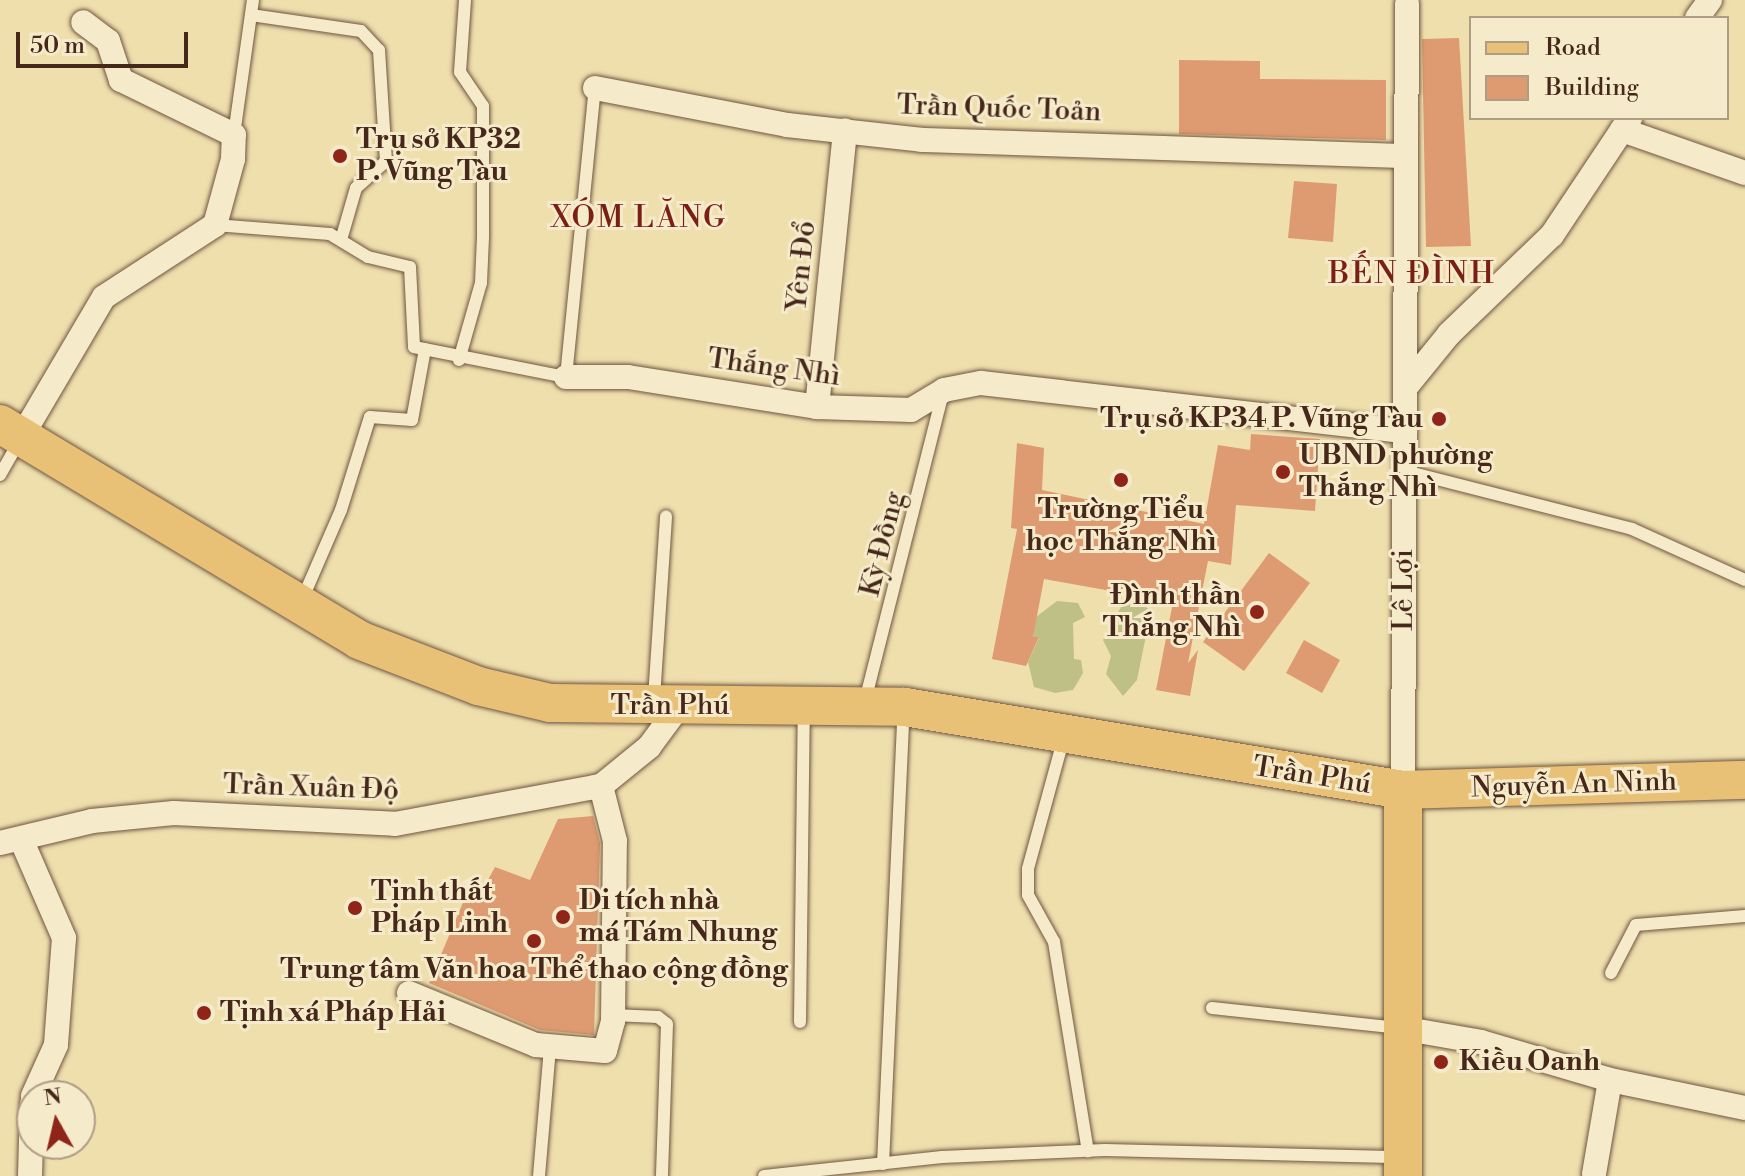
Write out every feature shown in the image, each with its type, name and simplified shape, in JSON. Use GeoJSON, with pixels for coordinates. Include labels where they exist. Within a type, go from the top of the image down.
{"type":"FeatureCollection","features":[{"type":"Feature","properties":{"kind":"main road","name":"Trần Phú"},"geometry":{"type":"LineString","coordinates":[[11,430],[359,640],[478,686],[550,703],[905,707],[1403,790]]}},
{"type":"Feature","properties":{"kind":"main road","name":"Nguyễn An Ninh"},"geometry":{"type":"LineString","coordinates":[[1403,790],[1745,780]]}},
{"type":"Feature","properties":{"kind":"main road","name":"Lê Lợi"},"geometry":{"type":"LineString","coordinates":[[1403,790],[1403,1166]]}},
{"type":"Feature","properties":{"kind":"street","name":"Lê Lợi"},"geometry":{"type":"LineString","coordinates":[[1403,790],[1407,4]]}},
{"type":"Feature","properties":{"kind":"street"},"geometry":{"type":"LineString","coordinates":[[11,430],[104,297],[215,225],[234,135],[121,80],[108,41],[83,22]]}},
{"type":"Feature","properties":{"kind":"street","name":"Trần Quốc Toản"},"geometry":{"type":"LineString","coordinates":[[595,88],[922,140],[1405,156]]}},
{"type":"Feature","properties":{"kind":"street"},"geometry":{"type":"LineString","coordinates":[[1406,387],[1449,334],[1552,235],[1626,124],[1745,173]]}},
{"type":"Feature","properties":{"kind":"street","name":"Yên Đổ"},"geometry":{"type":"LineString","coordinates":[[817,407],[845,130]]}},
{"type":"Feature","properties":{"kind":"street","name":"Thắng Nhì"},"geometry":{"type":"LineString","coordinates":[[566,377],[628,377],[817,407],[911,410],[944,390],[981,383],[1405,431]]}},
{"type":"Feature","properties":{"kind":"street","name":"Trần Xuân Độ"},"geometry":{"type":"LineString","coordinates":[[10,841],[92,821],[174,813],[395,824],[601,786],[649,747],[667,705]]}},
{"type":"Feature","properties":{"kind":"street"},"geometry":{"type":"LineString","coordinates":[[409,993],[550,1048],[603,1053],[613,1015],[615,841],[601,786]]}},
{"type":"Feature","properties":{"kind":"street"},"geometry":{"type":"LineString","coordinates":[[10,841],[64,938],[56,1045],[40,1080]]}},
{"type":"Feature","properties":{"kind":"street"},"geometry":{"type":"LineString","coordinates":[[1401,1028],[1481,1042],[1610,1080],[1745,1108]]}},
{"type":"Feature","properties":{"kind":"street"},"geometry":{"type":"LineString","coordinates":[[1594,1174],[1610,1080]]}},
{"type":"Feature","properties":{"kind":"lane"},"geometry":{"type":"LineString","coordinates":[[234,135],[253,0]]}},
{"type":"Feature","properties":{"kind":"lane"},"geometry":{"type":"LineString","coordinates":[[459,360],[481,283],[483,237],[483,106],[460,72],[465,0]]}},
{"type":"Feature","properties":{"kind":"lane"},"geometry":{"type":"LineString","coordinates":[[251,15],[361,31],[379,50],[386,161],[356,188],[341,240]]}},
{"type":"Feature","properties":{"kind":"lane"},"geometry":{"type":"LineString","coordinates":[[566,377],[595,88]]}},
{"type":"Feature","properties":{"kind":"lane"},"geometry":{"type":"LineString","coordinates":[[215,225],[330,234],[368,257],[410,267],[414,347],[425,349],[412,420],[370,417],[341,510],[299,606]]}},
{"type":"Feature","properties":{"kind":"lane","name":"Thắng Nhì"},"geometry":{"type":"LineString","coordinates":[[425,349],[459,360],[566,377]]}},
{"type":"Feature","properties":{"kind":"lane","name":"Kỳ Đồng"},"geometry":{"type":"LineString","coordinates":[[864,708],[944,390]]}},
{"type":"Feature","properties":{"kind":"lane"},"geometry":{"type":"LineString","coordinates":[[0,475],[11,430]]}},
{"type":"Feature","properties":{"kind":"lane"},"geometry":{"type":"LineString","coordinates":[[1405,471],[1632,529],[1745,580]]}},
{"type":"Feature","properties":{"kind":"lane"},"geometry":{"type":"LineString","coordinates":[[666,516],[667,705]]}},
{"type":"Feature","properties":{"kind":"lane"},"geometry":{"type":"LineString","coordinates":[[800,1022],[804,706]]}},
{"type":"Feature","properties":{"kind":"lane"},"geometry":{"type":"LineString","coordinates":[[883,1164],[905,707]]}},
{"type":"Feature","properties":{"kind":"lane"},"geometry":{"type":"LineString","coordinates":[[1064,733],[1028,869],[1028,895],[1054,942],[1088,1151]]}},
{"type":"Feature","properties":{"kind":"lane"},"geometry":{"type":"LineString","coordinates":[[1611,973],[1636,925],[1745,916]]}},
{"type":"Feature","properties":{"kind":"lane"},"geometry":{"type":"LineString","coordinates":[[1212,1008],[1401,1028]]}},
{"type":"Feature","properties":{"kind":"lane"},"geometry":{"type":"LineString","coordinates":[[613,1015],[658,1017],[667,1024],[662,1176]]}},
{"type":"Feature","properties":{"kind":"lane"},"geometry":{"type":"LineString","coordinates":[[539,1176],[550,1048]]}},
{"type":"Feature","properties":{"kind":"lane"},"geometry":{"type":"LineString","coordinates":[[764,1176],[883,1164],[1088,1151],[1403,1166]]}},
{"type":"Feature","properties":{"kind":"green space"},"geometry":{"type":"Polygon","coordinates":[[[1128,594],[1151,611],[1137,680],[1123,696],[1106,674],[1111,656],[1103,640],[1128,594]]]}},
{"type":"Feature","properties":{"kind":"green space"},"geometry":{"type":"Polygon","coordinates":[[[1057,601],[1078,603],[1085,617],[1073,623],[1074,659],[1081,660],[1083,673],[1073,690],[1055,693],[1034,687],[1028,662],[1039,638],[1033,637],[1036,617],[1057,601]]]}},
{"type":"Feature","properties":{"kind":"building"},"geometry":{"type":"Polygon","coordinates":[[[1459,38],[1471,246],[1426,247],[1422,39],[1459,38]]]}},
{"type":"Feature","properties":{"kind":"building"},"geometry":{"type":"Polygon","coordinates":[[[1179,60],[1260,61],[1260,79],[1386,80],[1386,140],[1179,134],[1179,60]]]}},
{"type":"Feature","properties":{"kind":"building"},"geometry":{"type":"Polygon","coordinates":[[[1294,181],[1337,184],[1333,242],[1288,238],[1294,181]]]}},
{"type":"Feature","properties":{"kind":"building"},"geometry":{"type":"Polygon","coordinates":[[[1251,434],[1320,439],[1315,511],[1236,505],[1231,565],[1208,561],[1188,663],[1198,650],[1190,696],[1156,690],[1173,602],[1044,579],[1033,637],[1039,637],[1026,666],[992,659],[1017,529],[1011,528],[1017,443],[1044,448],[1042,490],[1204,524],[1218,445],[1250,450],[1251,434]]]}},
{"type":"Feature","properties":{"kind":"building","name":"Đình thần Thắng Nhì"},"geometry":{"type":"Polygon","coordinates":[[[1269,553],[1310,583],[1244,671],[1203,642],[1269,553]]]}},
{"type":"Feature","properties":{"kind":"building"},"geometry":{"type":"Polygon","coordinates":[[[1304,640],[1340,660],[1322,693],[1286,673],[1304,640]]]}},
{"type":"Feature","properties":{"kind":"building","name":"Trung tâm Văn hoa Thể thao cộng đồng"},"geometry":{"type":"Polygon","coordinates":[[[593,816],[600,843],[594,1035],[540,1030],[429,983],[467,893],[477,900],[495,867],[530,880],[558,819],[593,816]]]}},
{"type":"Feature","properties":{"kind":"place","name":"Trụ sở KP32 P. Vũng Tàu"},"geometry":{"type":"Point","coordinates":[340,156]}},
{"type":"Feature","properties":{"kind":"place","name":"Trụ sở KP34 P. Vũng Tàu"},"geometry":{"type":"Point","coordinates":[1439,419]}},
{"type":"Feature","properties":{"kind":"place","name":"UBND phường Thắng Nhì"},"geometry":{"type":"Point","coordinates":[1283,472]}},
{"type":"Feature","properties":{"kind":"place","name":"Trường Tiểu học Thắng Nhì"},"geometry":{"type":"Point","coordinates":[1121,480]}},
{"type":"Feature","properties":{"kind":"place","name":"Đình thần Thắng Nhì"},"geometry":{"type":"Point","coordinates":[1257,612]}},
{"type":"Feature","properties":{"kind":"place","name":"Tịnh thất Pháp Linh"},"geometry":{"type":"Point","coordinates":[355,908]}},
{"type":"Feature","properties":{"kind":"place","name":"Di tích nhà má Tám Nhung"},"geometry":{"type":"Point","coordinates":[563,917]}},
{"type":"Feature","properties":{"kind":"place","name":"Trung tâm Văn hoa Thể thao cộng đồng"},"geometry":{"type":"Point","coordinates":[534,941]}},
{"type":"Feature","properties":{"kind":"place","name":"Tịnh xá Pháp Hải"},"geometry":{"type":"Point","coordinates":[204,1013]}},
{"type":"Feature","properties":{"kind":"place","name":"Kiều Oanh"},"geometry":{"type":"Point","coordinates":[1441,1062]}},
{"type":"Feature","properties":{"kind":"district","name":"XÓM LĂNG"},"geometry":{"type":"Point","coordinates":[639,218]}},
{"type":"Feature","properties":{"kind":"district","name":"BẾN ĐÌNH"},"geometry":{"type":"Point","coordinates":[1412,274]}}]}
